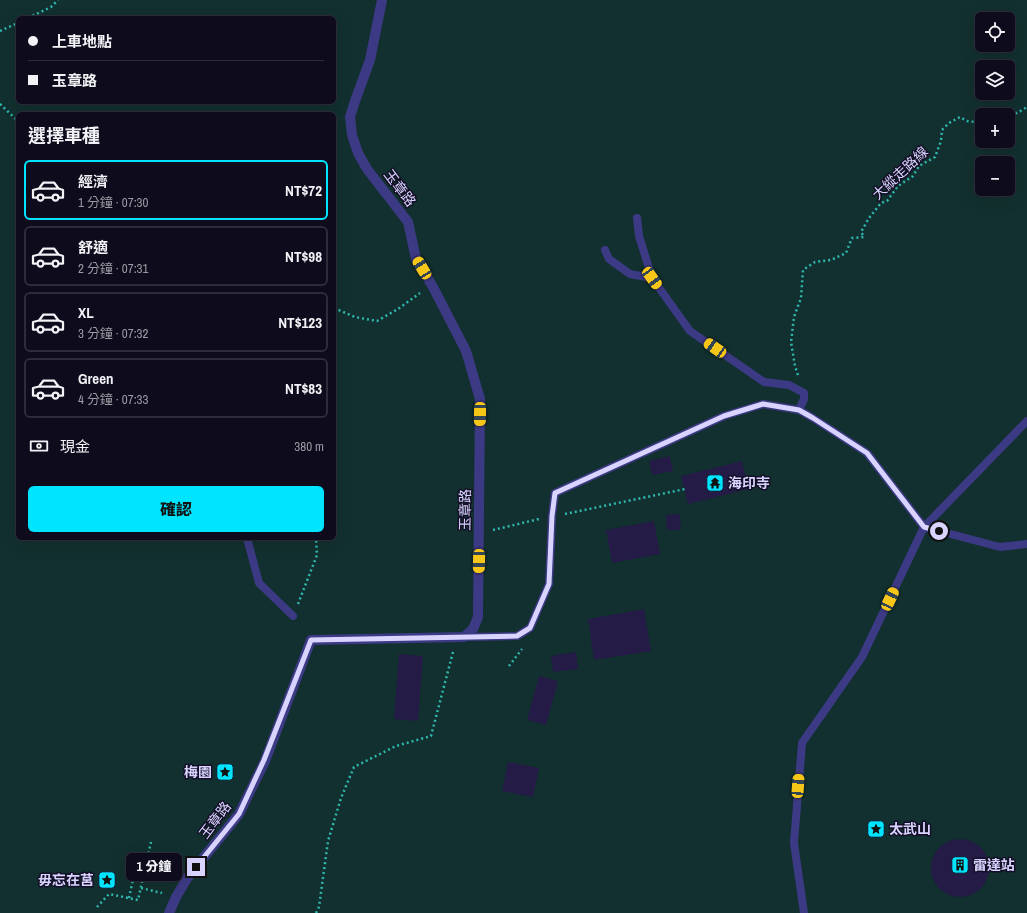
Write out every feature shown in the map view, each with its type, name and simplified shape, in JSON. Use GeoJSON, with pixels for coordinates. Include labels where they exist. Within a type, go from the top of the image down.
{"type":"FeatureCollection","features":[{"type":"Feature","properties":{"kind":"street","name":"玉章路"},"geometry":{"type":"LineString","coordinates":[[169,913],[176,897],[188,877],[239,814],[264,760],[311,640],[464,637],[473,629],[478,617],[480,399],[466,351],[433,287],[416,259],[408,222],[367,169],[358,153],[352,135],[350,117],[370,60],[382,0]]}},
{"type":"Feature","properties":{"kind":"lane"},"geometry":{"type":"LineString","coordinates":[[637,218],[639,236],[652,278],[690,331],[764,382],[789,385],[804,393],[804,399],[799,410]]}},
{"type":"Feature","properties":{"kind":"lane"},"geometry":{"type":"LineString","coordinates":[[605,250],[609,259],[630,274],[652,278]]}},
{"type":"Feature","properties":{"kind":"lane"},"geometry":{"type":"LineString","coordinates":[[464,637],[517,636],[530,628],[549,584],[552,516],[555,493],[724,416],[763,404],[799,410],[867,453],[924,527],[1000,547],[1027,544]]}},
{"type":"Feature","properties":{"kind":"lane"},"geometry":{"type":"LineString","coordinates":[[804,913],[794,843],[802,743],[862,657],[924,527],[1027,421]]}},
{"type":"Feature","properties":{"kind":"lane"},"geometry":{"type":"LineString","coordinates":[[248,540],[259,583],[293,616]]}},
{"type":"Feature","properties":{"kind":"path"},"geometry":{"type":"LineString","coordinates":[[32,16],[52,7],[58,0]]}},
{"type":"Feature","properties":{"kind":"path"},"geometry":{"type":"LineString","coordinates":[[0,31],[16,24]]}},
{"type":"Feature","properties":{"kind":"path"},"geometry":{"type":"LineString","coordinates":[[0,104],[16,119]]}},
{"type":"Feature","properties":{"kind":"path"},"geometry":{"type":"LineString","coordinates":[[1015,113],[1027,107]]}},
{"type":"Feature","properties":{"kind":"path","name":"大縱走路線"},"geometry":{"type":"LineString","coordinates":[[804,393],[795,366],[791,342],[794,317],[801,298],[803,270],[815,262],[831,260],[846,253],[852,238],[864,237],[861,232],[869,218],[881,203],[887,201],[898,186],[913,176],[919,166],[935,157],[941,141],[942,130],[949,123],[960,118],[975,122]]}},
{"type":"Feature","properties":{"kind":"path"},"geometry":{"type":"LineString","coordinates":[[336,309],[355,317],[377,321],[398,309],[416,295],[433,287]]}},
{"type":"Feature","properties":{"kind":"path"},"geometry":{"type":"LineString","coordinates":[[479,533],[552,516],[685,489]]}},
{"type":"Feature","properties":{"kind":"path"},"geometry":{"type":"LineString","coordinates":[[293,616],[317,555],[316,540]]}},
{"type":"Feature","properties":{"kind":"path"},"geometry":{"type":"LineString","coordinates":[[316,913],[319,908],[328,841],[341,798],[354,767],[396,746],[431,736],[454,651],[463,653],[464,637]]}},
{"type":"Feature","properties":{"kind":"path"},"geometry":{"type":"LineString","coordinates":[[97,907],[109,894],[138,900],[151,842]]}},
{"type":"Feature","properties":{"kind":"path"},"geometry":{"type":"LineString","coordinates":[[129,898],[135,870],[144,871]]}},
{"type":"Feature","properties":{"kind":"path"},"geometry":{"type":"LineString","coordinates":[[141,888],[176,897]]}},
{"type":"Feature","properties":{"kind":"green space"},"geometry":{"type":"Polygon","coordinates":[[[0,0],[1027,0],[1027,913],[0,913],[0,0]]]}},
{"type":"Feature","properties":{"kind":"building"},"geometry":{"type":"Polygon","coordinates":[[[670,456],[673,471],[652,475],[649,461],[670,456]]]}},
{"type":"Feature","properties":{"kind":"building","name":"海印寺"},"geometry":{"type":"Polygon","coordinates":[[[742,461],[748,489],[688,504],[681,476],[742,461]]]}},
{"type":"Feature","properties":{"kind":"building"},"geometry":{"type":"Polygon","coordinates":[[[680,514],[681,530],[667,530],[666,515],[680,514]]]}},
{"type":"Feature","properties":{"kind":"building"},"geometry":{"type":"Polygon","coordinates":[[[654,521],[660,554],[612,563],[606,530],[654,521]]]}},
{"type":"Feature","properties":{"kind":"building"},"geometry":{"type":"Polygon","coordinates":[[[644,609],[651,651],[594,660],[588,619],[644,609]]]}},
{"type":"Feature","properties":{"kind":"building"},"geometry":{"type":"Polygon","coordinates":[[[576,652],[578,669],[553,672],[551,656],[576,652]]]}},
{"type":"Feature","properties":{"kind":"building"},"geometry":{"type":"Polygon","coordinates":[[[399,654],[423,656],[418,721],[394,719],[399,654]]]}},
{"type":"Feature","properties":{"kind":"building"},"geometry":{"type":"Polygon","coordinates":[[[539,676],[558,681],[546,725],[527,720],[539,676]]]}},
{"type":"Feature","properties":{"kind":"building"},"geometry":{"type":"Polygon","coordinates":[[[508,762],[539,768],[533,797],[502,791],[508,762]]]}},
{"type":"Feature","properties":{"kind":"building","name":"雷達站"},"geometry":{"type":"Polygon","coordinates":[[[960,839],[971,841],[984,852],[987,857],[989,868],[987,879],[976,892],[971,895],[960,897],[949,895],[936,884],[933,879],[931,868],[933,857],[944,844],[949,841],[960,839]]]}},
{"type":"Feature","properties":{"kind":"place","name":"海印寺"},"geometry":{"type":"Point","coordinates":[715,483]}},
{"type":"Feature","properties":{"kind":"place","name":"梅園"},"geometry":{"type":"Point","coordinates":[225,772]}},
{"type":"Feature","properties":{"kind":"place","name":"太武山"},"geometry":{"type":"Point","coordinates":[876,829]}},
{"type":"Feature","properties":{"kind":"place","name":"雷達站"},"geometry":{"type":"Point","coordinates":[960,865]}},
{"type":"Feature","properties":{"kind":"place","name":"毋忘在莒"},"geometry":{"type":"Point","coordinates":[107,880]}},
{"type":"Feature","properties":{"kind":"route"},"geometry":{"type":"LineString","coordinates":[[196,867],[239,814],[264,760],[311,640],[517,636],[530,628],[549,584],[552,516],[555,493],[724,416],[763,404],[799,410],[867,453],[924,527],[939,531]]}}]}
